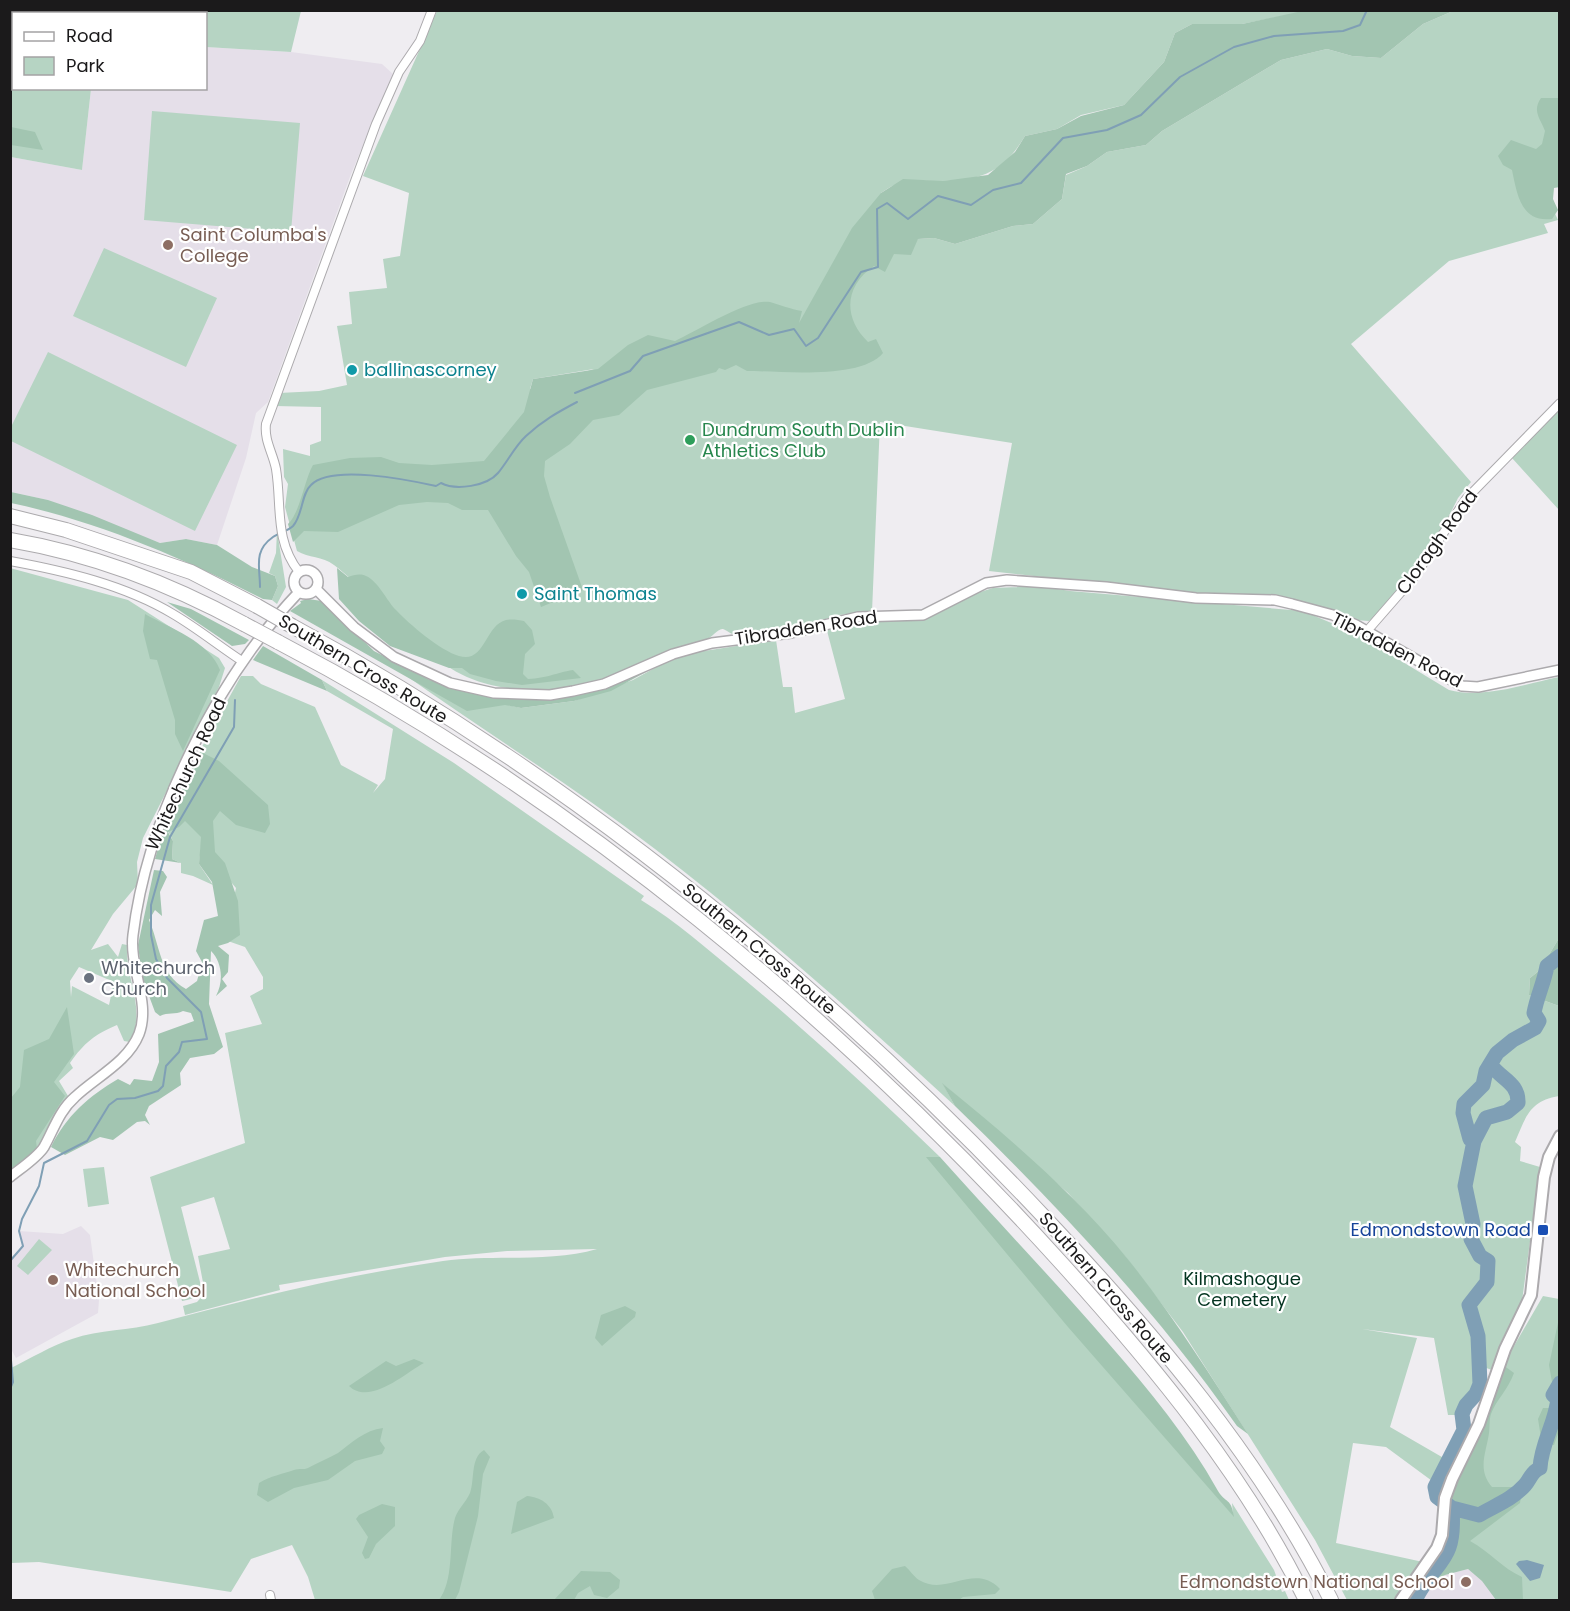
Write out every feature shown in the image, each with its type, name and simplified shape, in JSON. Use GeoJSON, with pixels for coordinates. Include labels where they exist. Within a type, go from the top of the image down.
{"type":"FeatureCollection","features":[{"type":"Feature","properties":{"kind":"highway","name":"Southern Cross Route"},"geometry":{"type":"LineString","coordinates":[[10,516],[87,537],[191,572],[257,606],[411,695],[568,800],[748,937],[903,1073],[974,1143],[1085,1261],[1185,1378],[1255,1472],[1288,1523],[1331,1600]]}},
{"type":"Feature","properties":{"kind":"highway","name":"Southern Cross Route"},"geometry":{"type":"LineString","coordinates":[[10,540],[38,545],[138,575],[176,590],[333,671],[434,732],[598,844],[740,955],[897,1093],[1003,1199],[1140,1354],[1225,1465],[1266,1527],[1306,1600]]}},
{"type":"Feature","properties":{"kind":"main road"},"geometry":{"type":"LineString","coordinates":[[1401,1600],[1437,1548],[1442,1535],[1444,1502],[1479,1424],[1505,1349],[1531,1295],[1544,1177],[1549,1157],[1560,1136]]}},
{"type":"Feature","properties":{"kind":"street"},"geometry":{"type":"LineString","coordinates":[[299,572],[280,530],[276,471],[265,437],[270,409],[376,124],[399,72],[420,41],[432,10]]}},
{"type":"Feature","properties":{"kind":"street","name":"Cloragh Road"},"geometry":{"type":"LineString","coordinates":[[1367,631],[1415,576],[1466,499],[1560,402]]}},
{"type":"Feature","properties":{"kind":"street"},"geometry":{"type":"LineString","coordinates":[[10,561],[66,573],[142,598],[173,613],[242,661]]}},
{"type":"Feature","properties":{"kind":"street"},"geometry":{"type":"LineString","coordinates":[[307,570],[315,574],[318,581],[316,589],[306,594],[298,592],[294,582],[299,572],[307,570]]}},
{"type":"Feature","properties":{"kind":"street","name":"Tibradden Road"},"geometry":{"type":"LineString","coordinates":[[316,589],[374,644],[415,669],[467,688],[526,695],[561,693],[603,684],[673,654],[712,643],[791,633],[858,617],[923,615],[986,583],[1007,580],[1106,587],[1196,598],[1275,600],[1326,613],[1367,631],[1462,686],[1478,687],[1560,670]]}},
{"type":"Feature","properties":{"kind":"street","name":"Whitechurch Road"},"geometry":{"type":"LineString","coordinates":[[10,1178],[42,1149],[59,1115],[73,1098],[128,1052],[135,1042],[142,1013],[131,947],[146,863],[159,824],[196,745],[242,661],[298,592]]}},
{"type":"Feature","properties":{"kind":"shaded area","name":"Saint Columba's College"},"geometry":{"type":"Polygon","coordinates":[[[207,47],[291,52],[382,64],[393,74],[351,174],[268,402],[256,413],[246,458],[217,545],[186,539],[160,543],[48,500],[11,492],[11,157],[82,170],[91,90],[207,90],[207,47]]]}},
{"type":"Feature","properties":{"kind":"shaded area","name":"Whitechurch National School"},"geometry":{"type":"Polygon","coordinates":[[[81,1226],[90,1235],[99,1300],[98,1313],[16,1358],[11,1349],[10,1261],[23,1246],[19,1231],[63,1234],[81,1226]]]}},
{"type":"Feature","properties":{"kind":"shaded area","name":"Edmondstown National School"},"geometry":{"type":"Polygon","coordinates":[[[1468,1569],[1508,1600],[1419,1600],[1421,1595],[1445,1575],[1468,1569]]]}},
{"type":"Feature","properties":{"kind":"green space"},"geometry":{"type":"Polygon","coordinates":[[[1307,10],[1453,11],[1423,24],[1381,58],[1352,56],[1327,49],[1281,60],[1162,131],[1146,145],[1107,152],[1087,166],[1066,174],[1062,199],[1033,224],[1013,226],[955,244],[934,238],[918,239],[911,255],[894,254],[885,272],[874,266],[864,274],[852,293],[850,302],[854,323],[868,342],[876,339],[883,353],[872,362],[839,371],[819,372],[747,371],[736,365],[725,370],[719,368],[716,372],[647,390],[619,415],[593,420],[570,444],[545,461],[544,476],[583,590],[541,607],[529,572],[516,556],[488,510],[462,510],[448,503],[427,502],[399,505],[338,532],[304,531],[293,542],[288,524],[299,505],[313,465],[350,458],[381,457],[399,463],[432,465],[484,461],[524,412],[533,379],[598,369],[628,345],[648,335],[675,341],[722,316],[761,302],[770,302],[802,311],[799,323],[852,228],[881,193],[903,179],[943,181],[988,175],[1015,152],[1025,136],[1057,129],[1081,116],[1124,105],[1164,62],[1175,33],[1192,24],[1242,24],[1307,10]]]}},
{"type":"Feature","properties":{"kind":"green space"},"geometry":{"type":"Polygon","coordinates":[[[10,11],[301,11],[291,52],[207,47],[207,12],[12,12],[12,90],[91,90],[82,170],[11,157],[10,11]]]}},
{"type":"Feature","properties":{"kind":"green space"},"geometry":{"type":"Polygon","coordinates":[[[437,11],[1307,11],[1242,24],[1192,24],[1175,33],[1164,62],[1124,105],[1081,115],[1057,129],[1025,136],[1009,158],[981,176],[943,181],[911,181],[890,187],[881,193],[894,254],[918,239],[934,238],[955,244],[1013,226],[1033,224],[1062,199],[1066,175],[1087,166],[1107,152],[1146,145],[1162,131],[1281,60],[1327,49],[1352,56],[1381,58],[1423,24],[1453,11],[1559,11],[1559,175],[1540,182],[1558,220],[1544,224],[1548,233],[1449,261],[1351,344],[1471,482],[1458,498],[1442,530],[1417,565],[1381,611],[1369,621],[1355,620],[1321,607],[1277,596],[1196,594],[989,571],[1012,443],[880,422],[872,612],[839,615],[809,624],[735,635],[721,629],[705,640],[672,649],[610,677],[577,687],[523,690],[491,685],[467,677],[426,651],[334,565],[297,551],[285,507],[288,484],[284,477],[283,449],[310,456],[310,445],[321,441],[321,407],[275,406],[279,393],[319,391],[347,385],[337,326],[352,324],[349,292],[387,288],[383,259],[400,256],[409,193],[363,176],[437,11]],[[594,369],[533,379],[530,389],[594,369]]]}},
{"type":"Feature","properties":{"kind":"green space"},"geometry":{"type":"Polygon","coordinates":[[[1541,98],[1559,98],[1560,187],[1554,188],[1553,199],[1558,210],[1552,219],[1542,219],[1527,212],[1519,197],[1512,170],[1503,165],[1498,156],[1511,140],[1536,149],[1542,144],[1545,131],[1537,111],[1541,98]]]}},
{"type":"Feature","properties":{"kind":"green space"},"geometry":{"type":"Polygon","coordinates":[[[152,111],[300,123],[291,232],[144,220],[152,111]]]}},
{"type":"Feature","properties":{"kind":"green space"},"geometry":{"type":"Polygon","coordinates":[[[11,127],[35,132],[43,150],[11,145],[11,127]]]}},
{"type":"Feature","properties":{"kind":"green space"},"geometry":{"type":"Polygon","coordinates":[[[104,248],[217,298],[186,367],[73,316],[104,248]]]}},
{"type":"Feature","properties":{"kind":"green space"},"geometry":{"type":"Polygon","coordinates":[[[48,352],[237,445],[195,531],[11,441],[11,427],[48,352]]]}},
{"type":"Feature","properties":{"kind":"green space"},"geometry":{"type":"Polygon","coordinates":[[[1559,410],[1559,510],[1512,458],[1559,410]]]}},
{"type":"Feature","properties":{"kind":"green space"},"geometry":{"type":"Polygon","coordinates":[[[11,492],[48,500],[92,515],[160,543],[186,539],[217,545],[252,567],[275,576],[278,586],[272,600],[263,599],[202,569],[140,543],[77,520],[11,503],[11,492]]]}},
{"type":"Feature","properties":{"kind":"green space"},"geometry":{"type":"Polygon","coordinates":[[[277,531],[286,587],[277,604],[272,600],[278,586],[275,576],[269,573],[276,553],[277,531]]]}},
{"type":"Feature","properties":{"kind":"green space"},"geometry":{"type":"Polygon","coordinates":[[[10,568],[128,600],[219,658],[225,668],[219,687],[143,838],[137,862],[138,884],[113,914],[91,950],[108,944],[118,957],[122,944],[127,945],[127,958],[136,1006],[135,1030],[130,1042],[124,1041],[117,1025],[90,1040],[80,1050],[70,1063],[73,1068],[59,1081],[68,1096],[37,1149],[10,1173],[10,568]],[[79,967],[70,981],[71,997],[72,986],[109,1005],[114,982],[79,967]]]}},
{"type":"Feature","properties":{"kind":"green space"},"geometry":{"type":"Polygon","coordinates":[[[337,568],[348,577],[366,576],[409,622],[435,643],[452,653],[468,657],[480,649],[499,623],[506,620],[524,621],[532,630],[535,644],[525,654],[523,674],[528,679],[573,670],[581,678],[522,685],[496,681],[470,674],[462,668],[449,668],[390,646],[359,621],[339,599],[337,568]]]}},
{"type":"Feature","properties":{"kind":"green space","name":"Kilmashogue Cemetery"},"geometry":{"type":"Polygon","coordinates":[[[1039,586],[1070,591],[1303,611],[1355,633],[1449,690],[1490,692],[1559,677],[1559,938],[1540,970],[1530,978],[1529,995],[1559,1006],[1559,1096],[1541,1102],[1530,1111],[1515,1142],[1521,1147],[1520,1161],[1540,1167],[1522,1301],[1501,1342],[1492,1370],[1472,1363],[1475,1365],[1477,1382],[1459,1415],[1448,1415],[1434,1338],[1362,1329],[1417,1338],[1390,1427],[1454,1464],[1443,1489],[1386,1447],[1353,1443],[1336,1543],[1423,1562],[1403,1587],[1396,1600],[1347,1600],[1315,1540],[1183,1332],[1125,1256],[1068,1193],[943,1084],[955,1106],[808,974],[694,879],[593,803],[401,672],[424,686],[521,708],[574,701],[633,680],[669,660],[691,653],[776,640],[783,687],[792,687],[795,713],[845,699],[826,627],[884,619],[919,621],[974,594],[993,588],[1039,586]]]}},
{"type":"Feature","properties":{"kind":"green space"},"geometry":{"type":"Polygon","coordinates":[[[308,599],[322,601],[374,651],[430,680],[470,693],[541,699],[564,698],[627,680],[657,666],[611,691],[574,701],[521,708],[505,705],[467,711],[290,611],[301,603],[300,601],[308,599]]]}},
{"type":"Feature","properties":{"kind":"green space"},"geometry":{"type":"Polygon","coordinates":[[[167,602],[191,609],[249,640],[245,644],[232,646],[167,602]]]}},
{"type":"Feature","properties":{"kind":"green space"},"geometry":{"type":"Polygon","coordinates":[[[145,614],[177,630],[208,651],[220,670],[183,751],[175,734],[175,720],[157,660],[150,659],[143,631],[145,614]]]}},
{"type":"Feature","properties":{"kind":"green space"},"geometry":{"type":"Polygon","coordinates":[[[263,646],[322,680],[327,691],[253,660],[263,646]]]}},
{"type":"Feature","properties":{"kind":"green space"},"geometry":{"type":"Polygon","coordinates":[[[241,676],[253,676],[261,684],[315,707],[341,765],[378,785],[373,793],[385,779],[393,729],[327,691],[322,680],[454,763],[644,896],[641,900],[691,936],[791,1019],[940,1157],[927,1157],[1233,1515],[1232,1503],[1274,1570],[1282,1592],[1285,1591],[1289,1600],[315,1600],[308,1577],[292,1545],[251,1559],[231,1592],[39,1562],[11,1563],[11,1368],[56,1345],[83,1336],[147,1326],[335,1280],[443,1261],[560,1256],[597,1249],[507,1251],[445,1257],[279,1285],[280,1290],[185,1315],[183,1306],[197,1302],[205,1293],[198,1256],[230,1249],[214,1197],[181,1207],[201,1286],[197,1295],[192,1299],[182,1301],[150,1177],[245,1143],[225,1033],[262,1024],[250,996],[263,989],[263,977],[245,947],[225,940],[236,888],[201,846],[199,864],[213,885],[181,873],[181,863],[172,859],[173,841],[168,831],[182,823],[172,811],[203,745],[241,676]]]}},
{"type":"Feature","properties":{"kind":"green space"},"geometry":{"type":"Polygon","coordinates":[[[203,753],[219,761],[268,805],[270,824],[265,833],[236,825],[220,811],[213,821],[215,852],[225,863],[238,901],[240,935],[218,946],[229,955],[228,972],[222,979],[227,986],[216,996],[221,972],[218,961],[211,951],[209,1004],[223,1047],[214,1054],[190,1058],[180,1073],[181,1085],[149,1106],[145,1115],[150,1125],[145,1121],[137,1122],[113,1140],[100,1137],[65,1155],[51,1147],[71,1116],[97,1092],[118,1079],[130,1085],[134,1079],[152,1081],[159,1062],[158,1034],[194,1021],[191,1013],[183,1011],[160,1016],[155,1012],[142,977],[138,945],[154,870],[163,871],[167,877],[160,892],[162,916],[155,910],[149,920],[165,967],[170,975],[186,989],[197,981],[202,962],[196,951],[204,920],[218,916],[212,882],[199,864],[201,837],[185,821],[168,832],[173,841],[172,859],[181,863],[155,859],[162,834],[203,753]]]}},
{"type":"Feature","properties":{"kind":"green space"},"geometry":{"type":"Polygon","coordinates":[[[1559,938],[1560,1006],[1529,995],[1530,978],[1540,970],[1559,938]]]}},
{"type":"Feature","properties":{"kind":"green space"},"geometry":{"type":"Polygon","coordinates":[[[67,1007],[74,1054],[54,1082],[65,1096],[36,1141],[37,1149],[11,1173],[11,1098],[20,1087],[24,1050],[49,1039],[67,1007]]]}},
{"type":"Feature","properties":{"kind":"green space"},"geometry":{"type":"Polygon","coordinates":[[[942,1083],[1039,1166],[1084,1210],[1127,1258],[1175,1322],[1248,1434],[1237,1426],[1206,1383],[1139,1300],[1068,1220],[955,1106],[942,1083]]]}},
{"type":"Feature","properties":{"kind":"green space"},"geometry":{"type":"Polygon","coordinates":[[[926,1157],[940,1157],[1124,1361],[1181,1433],[1218,1491],[1230,1503],[1234,1517],[1068,1327],[926,1157]]]}},
{"type":"Feature","properties":{"kind":"green space"},"geometry":{"type":"Polygon","coordinates":[[[104,1167],[109,1204],[88,1207],[83,1169],[104,1167]]]}},
{"type":"Feature","properties":{"kind":"green space"},"geometry":{"type":"Polygon","coordinates":[[[39,1239],[52,1250],[28,1275],[17,1266],[39,1239]]]}},
{"type":"Feature","properties":{"kind":"green space"},"geometry":{"type":"Polygon","coordinates":[[[1543,1296],[1559,1299],[1559,1600],[1508,1600],[1449,1540],[1452,1531],[1451,1497],[1503,1365],[1543,1296]]]}},
{"type":"Feature","properties":{"kind":"green space"},"geometry":{"type":"Polygon","coordinates":[[[625,1306],[636,1312],[635,1317],[602,1346],[595,1338],[601,1315],[625,1306]]]}},
{"type":"Feature","properties":{"kind":"green space"},"geometry":{"type":"Polygon","coordinates":[[[1559,1318],[1559,1389],[1552,1382],[1549,1365],[1559,1318]]]}},
{"type":"Feature","properties":{"kind":"green space"},"geometry":{"type":"Polygon","coordinates":[[[414,1359],[424,1363],[387,1386],[367,1392],[357,1391],[349,1386],[386,1361],[396,1366],[414,1359]]]}},
{"type":"Feature","properties":{"kind":"green space"},"geometry":{"type":"Polygon","coordinates":[[[1503,1365],[1514,1373],[1491,1414],[1484,1468],[1487,1480],[1492,1487],[1516,1487],[1521,1497],[1520,1503],[1470,1541],[1522,1577],[1523,1600],[1496,1600],[1482,1581],[1468,1569],[1445,1575],[1429,1588],[1423,1580],[1449,1540],[1452,1531],[1451,1497],[1503,1365]]]}},
{"type":"Feature","properties":{"kind":"green space"},"geometry":{"type":"Polygon","coordinates":[[[1543,1408],[1559,1408],[1559,1431],[1554,1445],[1542,1444],[1538,1419],[1543,1408]]]}},
{"type":"Feature","properties":{"kind":"green space"},"geometry":{"type":"Polygon","coordinates":[[[383,1428],[380,1441],[385,1448],[382,1454],[355,1461],[328,1480],[294,1488],[268,1502],[257,1495],[259,1483],[276,1475],[308,1468],[338,1453],[364,1434],[383,1428]]]}},
{"type":"Feature","properties":{"kind":"green space"},"geometry":{"type":"Polygon","coordinates":[[[484,1450],[490,1457],[483,1474],[478,1516],[459,1592],[455,1600],[439,1600],[449,1571],[455,1518],[470,1493],[475,1464],[484,1450]]]}},
{"type":"Feature","properties":{"kind":"green space"},"geometry":{"type":"Polygon","coordinates":[[[527,1496],[545,1502],[554,1518],[511,1534],[517,1502],[527,1496]]]}},
{"type":"Feature","properties":{"kind":"green space"},"geometry":{"type":"Polygon","coordinates":[[[382,1504],[395,1507],[395,1526],[376,1544],[369,1558],[365,1559],[362,1553],[368,1537],[356,1519],[359,1515],[382,1504]]]}},
{"type":"Feature","properties":{"kind":"green space"},"geometry":{"type":"Polygon","coordinates":[[[905,1566],[917,1579],[929,1584],[940,1585],[980,1579],[1000,1589],[995,1594],[963,1597],[959,1600],[875,1600],[872,1591],[892,1569],[905,1566]]]}},
{"type":"Feature","properties":{"kind":"green space"},"geometry":{"type":"Polygon","coordinates":[[[581,1571],[610,1572],[620,1580],[619,1588],[607,1598],[594,1595],[590,1586],[578,1593],[574,1600],[554,1600],[581,1571]]]}},
{"type":"Feature","properties":{"kind":"water"},"geometry":{"type":"Polygon","coordinates":[[[1527,1560],[1544,1565],[1540,1578],[1530,1581],[1516,1564],[1527,1560]]]}},
{"type":"Feature","properties":{"kind":"waterway"},"geometry":{"type":"LineString","coordinates":[[575,393],[630,371],[643,356],[739,322],[769,335],[794,329],[806,346],[818,338],[861,272],[878,267],[877,209],[887,203],[908,219],[938,196],[971,205],[993,190],[1021,183],[1063,138],[1107,130],[1141,115],[1180,77],[1234,47],[1274,36],[1343,31],[1360,25],[1367,10]]}},
{"type":"Feature","properties":{"kind":"waterway"},"geometry":{"type":"LineString","coordinates":[[260,587],[259,560],[263,548],[273,537],[293,526],[299,516],[308,489],[321,479],[335,475],[371,475],[436,486],[441,483],[455,487],[479,484],[498,473],[526,436],[550,417],[577,402]]}},
{"type":"Feature","properties":{"kind":"waterway"},"geometry":{"type":"LineString","coordinates":[[10,1261],[23,1246],[19,1231],[22,1219],[39,1186],[44,1163],[87,1141],[109,1105],[117,1099],[135,1098],[158,1091],[163,1086],[166,1066],[179,1052],[182,1042],[207,1039],[201,1012],[167,978],[156,959],[151,935],[151,905],[170,837],[234,727],[235,700]]}},
{"type":"Feature","properties":{"kind":"waterway"},"geometry":{"type":"LineString","coordinates":[[1474,1141],[1470,1139],[1463,1113],[1464,1104],[1483,1085],[1486,1071],[1497,1053],[1513,1040],[1535,1028],[1539,1021],[1534,1013],[1547,966],[1560,956]]}},
{"type":"Feature","properties":{"kind":"waterway"},"geometry":{"type":"LineString","coordinates":[[1415,1600],[1448,1551],[1451,1541],[1452,1508],[1437,1497],[1435,1487],[1464,1430],[1462,1414],[1480,1384],[1478,1336],[1469,1305],[1487,1282],[1488,1261],[1480,1256],[1471,1239],[1473,1224],[1465,1186],[1474,1141],[1486,1118],[1507,1112],[1518,1103],[1518,1096],[1513,1086],[1491,1065]]}},
{"type":"Feature","properties":{"kind":"waterway"},"geometry":{"type":"LineString","coordinates":[[10,1349],[13,1382],[10,1389]]}},
{"type":"Feature","properties":{"kind":"waterway"},"geometry":{"type":"LineString","coordinates":[[1452,1508],[1479,1515],[1515,1494],[1540,1468],[1543,1450],[1557,1407],[1558,1398],[1553,1395],[1560,1383]]}},
{"type":"Feature","properties":{"kind":"place","name":"Saint Columba's College"},"geometry":{"type":"Point","coordinates":[168,245]}},
{"type":"Feature","properties":{"kind":"place","name":"ballinascorney"},"geometry":{"type":"Point","coordinates":[352,370]}},
{"type":"Feature","properties":{"kind":"place","name":"Dundrum South Dublin Athletics Club"},"geometry":{"type":"Point","coordinates":[690,440]}},
{"type":"Feature","properties":{"kind":"place","name":"Saint Thomas"},"geometry":{"type":"Point","coordinates":[522,594]}},
{"type":"Feature","properties":{"kind":"place","name":"Whitechurch Church"},"geometry":{"type":"Point","coordinates":[89,978]}},
{"type":"Feature","properties":{"kind":"place","name":"Edmondstown Road"},"geometry":{"type":"Point","coordinates":[1543,1230]}},
{"type":"Feature","properties":{"kind":"place","name":"Whitechurch National School"},"geometry":{"type":"Point","coordinates":[53,1280]}},
{"type":"Feature","properties":{"kind":"place","name":"Edmondstown National School"},"geometry":{"type":"Point","coordinates":[1466,1582]}}]}
